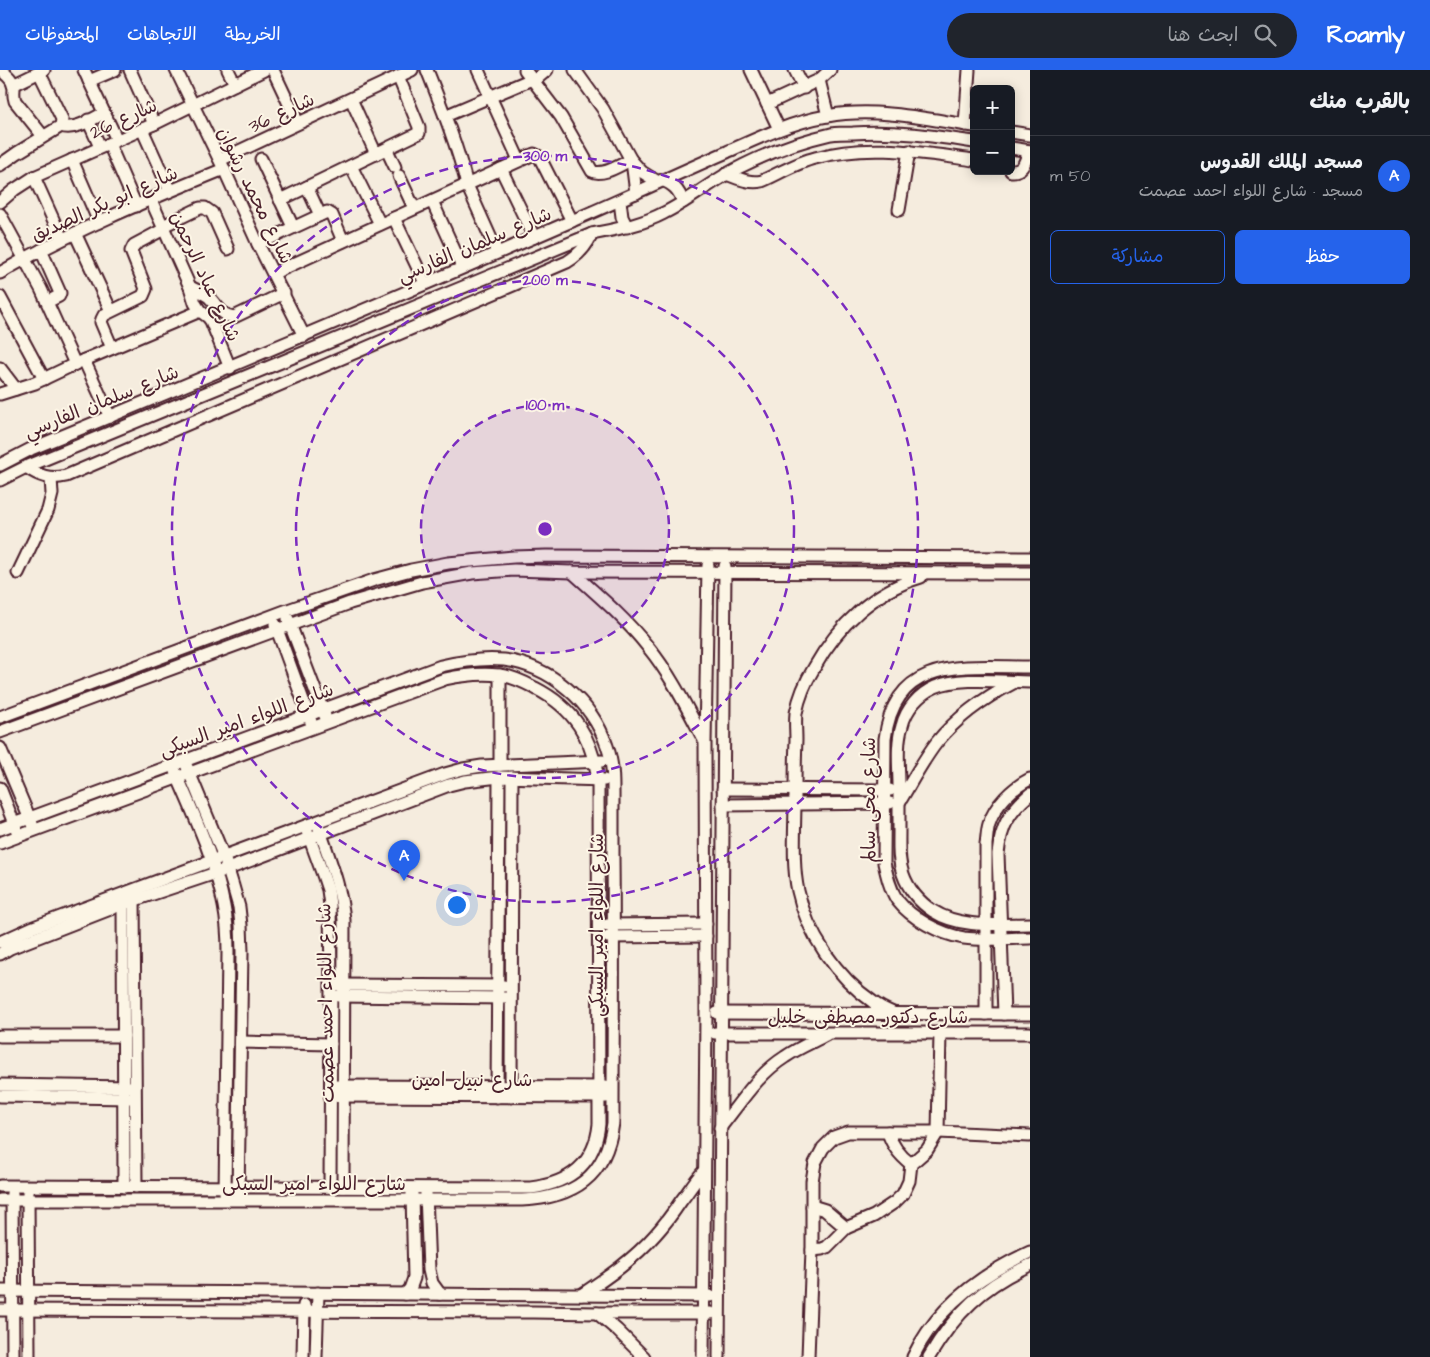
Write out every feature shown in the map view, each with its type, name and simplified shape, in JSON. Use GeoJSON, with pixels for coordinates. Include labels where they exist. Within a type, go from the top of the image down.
{"type":"FeatureCollection","features":[{"type":"Feature","properties":{"kind":"street"},"geometry":{"type":"LineString","coordinates":[[1,70],[12,82],[15,101],[43,136]]}},
{"type":"Feature","properties":{"kind":"street"},"geometry":{"type":"LineString","coordinates":[[84,70],[104,113],[108,144]]}},
{"type":"Feature","properties":{"kind":"street"},"geometry":{"type":"LineString","coordinates":[[90,81],[115,70]]}},
{"type":"Feature","properties":{"kind":"street"},"geometry":{"type":"LineString","coordinates":[[130,70],[154,124]]}},
{"type":"Feature","properties":{"kind":"street","name":"شارع محمد رشوان"},"geometry":{"type":"LineString","coordinates":[[176,70],[258,244],[304,336]]}},
{"type":"Feature","properties":{"kind":"street"},"geometry":{"type":"LineString","coordinates":[[228,70],[234,84]]}},
{"type":"Feature","properties":{"kind":"street","name":"شارع 26"},"geometry":{"type":"LineString","coordinates":[[0,202],[34,177],[154,124],[264,70]]}},
{"type":"Feature","properties":{"kind":"street"},"geometry":{"type":"LineString","coordinates":[[273,70],[298,123]]}},
{"type":"Feature","properties":{"kind":"street","name":"شارع 36"},"geometry":{"type":"LineString","coordinates":[[222,165],[298,123],[412,70]]}},
{"type":"Feature","properties":{"kind":"street"},"geometry":{"type":"LineString","coordinates":[[427,70],[445,116],[467,185],[497,252]]}},
{"type":"Feature","properties":{"kind":"street"},"geometry":{"type":"LineString","coordinates":[[478,70],[519,160]]}},
{"type":"Feature","properties":{"kind":"street"},"geometry":{"type":"LineString","coordinates":[[445,116],[547,70]]}},
{"type":"Feature","properties":{"kind":"street"},"geometry":{"type":"LineString","coordinates":[[575,70],[603,109],[631,160],[642,172],[660,181],[668,182],[678,190],[683,202]]}},
{"type":"Feature","properties":{"kind":"street"},"geometry":{"type":"LineString","coordinates":[[751,70],[779,129]]}},
{"type":"Feature","properties":{"kind":"street"},"geometry":{"type":"LineString","coordinates":[[795,70],[804,88]]}},
{"type":"Feature","properties":{"kind":"street"},"geometry":{"type":"LineString","coordinates":[[767,104],[819,80],[830,70]]}},
{"type":"Feature","properties":{"kind":"street"},"geometry":{"type":"LineString","coordinates":[[969,70],[970,126]]}},
{"type":"Feature","properties":{"kind":"street"},"geometry":{"type":"LineString","coordinates":[[13,85],[42,71],[62,119],[61,126]]}},
{"type":"Feature","properties":{"kind":"street"},"geometry":{"type":"LineString","coordinates":[[280,200],[416,135],[420,130],[398,76]]}},
{"type":"Feature","properties":{"kind":"street"},"geometry":{"type":"LineString","coordinates":[[530,77],[561,117],[592,171],[602,173],[631,160]]}},
{"type":"Feature","properties":{"kind":"street"},"geometry":{"type":"LineString","coordinates":[[819,80],[828,116]]}},
{"type":"Feature","properties":{"kind":"street"},"geometry":{"type":"LineString","coordinates":[[351,98],[381,152],[397,172],[414,208]]}},
{"type":"Feature","properties":{"kind":"street"},"geometry":{"type":"LineString","coordinates":[[2,158],[61,126],[70,128],[104,113]]}},
{"type":"Feature","properties":{"kind":"street","name":"شارع سلمان الفارسي"},"geometry":{"type":"LineString","coordinates":[[0,465],[31,449],[230,368],[497,252],[572,222],[779,129],[828,116],[856,114],[912,116],[970,126]]}},
{"type":"Feature","properties":{"kind":"street"},"geometry":{"type":"LineString","coordinates":[[88,120],[108,144],[136,206]]}},
{"type":"Feature","properties":{"kind":"street"},"geometry":{"type":"LineString","coordinates":[[142,129],[170,191]]}},
{"type":"Feature","properties":{"kind":"street","name":"شارع سلمان الفارسي"},"geometry":{"type":"LineString","coordinates":[[0,480],[592,234],[627,227],[653,218],[683,202],[742,165],[786,147],[832,134],[867,132],[902,133],[970,142]]}},
{"type":"Feature","properties":{"kind":"street"},"geometry":{"type":"LineString","coordinates":[[1015,133],[1030,135]]}},
{"type":"Feature","properties":{"kind":"street"},"geometry":{"type":"LineString","coordinates":[[726,174],[756,182],[813,158],[878,149],[909,151],[970,159]]}},
{"type":"Feature","properties":{"kind":"street"},"geometry":{"type":"LineString","coordinates":[[1015,149],[1030,151],[1023,168],[1015,171]]}},
{"type":"Feature","properties":{"kind":"street"},"geometry":{"type":"LineString","coordinates":[[899,210],[909,151]]}},
{"type":"Feature","properties":{"kind":"street"},"geometry":{"type":"LineString","coordinates":[[274,273],[534,154],[538,156],[572,222]]}},
{"type":"Feature","properties":{"kind":"street"},"geometry":{"type":"LineString","coordinates":[[260,159],[293,227]]}},
{"type":"Feature","properties":{"kind":"street"},"geometry":{"type":"LineString","coordinates":[[72,160],[99,222]]}},
{"type":"Feature","properties":{"kind":"street"},"geometry":{"type":"LineString","coordinates":[[631,160],[636,193]]}},
{"type":"Feature","properties":{"kind":"street","name":"شارع ابو بكر الصديق"},"geometry":{"type":"LineString","coordinates":[[0,273],[62,239],[151,200],[222,165]]}},
{"type":"Feature","properties":{"kind":"street"},"geometry":{"type":"LineString","coordinates":[[351,166],[380,224]]}},
{"type":"Feature","properties":{"kind":"street"},"geometry":{"type":"LineString","coordinates":[[500,169],[534,237]]}},
{"type":"Feature","properties":{"kind":"street"},"geometry":{"type":"LineString","coordinates":[[34,177],[62,239]]}},
{"type":"Feature","properties":{"kind":"street"},"geometry":{"type":"LineString","coordinates":[[306,187],[320,214]]}},
{"type":"Feature","properties":{"kind":"street","name":"شارع عباد الرحمن"},"geometry":{"type":"LineString","coordinates":[[151,200],[196,303],[200,311],[211,322],[230,368]]}},
{"type":"Feature","properties":{"kind":"street"},"geometry":{"type":"LineString","coordinates":[[432,201],[462,267]]}},
{"type":"Feature","properties":{"kind":"street"},"geometry":{"type":"LineString","coordinates":[[620,201],[622,217],[627,227]]}},
{"type":"Feature","properties":{"kind":"street"},"geometry":{"type":"LineString","coordinates":[[112,348],[101,322],[104,315],[143,296],[145,292],[145,285],[131,251],[134,245],[163,227],[200,208],[205,208],[212,213],[228,249]]}},
{"type":"Feature","properties":{"kind":"street"},"geometry":{"type":"LineString","coordinates":[[258,244],[327,212],[332,215],[344,241]]}},
{"type":"Feature","properties":{"kind":"street"},"geometry":{"type":"LineString","coordinates":[[0,214],[110,416]]}},
{"type":"Feature","properties":{"kind":"street"},"geometry":{"type":"LineString","coordinates":[[394,218],[425,283]]}},
{"type":"Feature","properties":{"kind":"street"},"geometry":{"type":"LineString","coordinates":[[75,233],[111,311]]}},
{"type":"Feature","properties":{"kind":"street"},"geometry":{"type":"LineString","coordinates":[[26,468],[50,478],[66,476],[567,262],[582,251],[592,234]]}},
{"type":"Feature","properties":{"kind":"street"},"geometry":{"type":"LineString","coordinates":[[41,250],[60,293],[59,296],[47,302]]}},
{"type":"Feature","properties":{"kind":"street"},"geometry":{"type":"LineString","coordinates":[[190,287],[208,297],[223,314],[234,317],[284,294]]}},
{"type":"Feature","properties":{"kind":"street"},"geometry":{"type":"LineString","coordinates":[[0,297],[44,379]]}},
{"type":"Feature","properties":{"kind":"street"},"geometry":{"type":"LineString","coordinates":[[0,394],[44,379],[79,362],[200,311]]}},
{"type":"Feature","properties":{"kind":"street"},"geometry":{"type":"LineString","coordinates":[[0,368],[16,388]]}},
{"type":"Feature","properties":{"kind":"street"},"geometry":{"type":"LineString","coordinates":[[18,573],[48,510],[52,494],[50,478]]}},
{"type":"Feature","properties":{"kind":"street"},"geometry":{"type":"LineString","coordinates":[[703,1357],[706,1033],[705,743],[708,556]]}},
{"type":"Feature","properties":{"kind":"street"},"geometry":{"type":"LineString","coordinates":[[719,1357],[725,556]]}},
{"type":"Feature","properties":{"kind":"street"},"geometry":{"type":"LineString","coordinates":[[0,717],[285,610],[374,580],[448,563],[514,557],[1030,558]]}},
{"type":"Feature","properties":{"kind":"street"},"geometry":{"type":"LineString","coordinates":[[0,732],[350,603],[422,582],[472,573],[514,570],[572,572],[1030,574]]}},
{"type":"Feature","properties":{"kind":"street"},"geometry":{"type":"LineString","coordinates":[[572,572],[613,608],[649,648],[679,693],[705,743]]}},
{"type":"Feature","properties":{"kind":"street"},"geometry":{"type":"LineString","coordinates":[[893,1013],[873,1003],[832,962],[815,938],[805,915],[796,879],[796,713],[809,676],[827,646],[851,618],[872,601],[896,587],[913,579],[931,574]]}},
{"type":"Feature","properties":{"kind":"street"},"geometry":{"type":"LineString","coordinates":[[285,610],[327,722]]}},
{"type":"Feature","properties":{"kind":"street"},"geometry":{"type":"LineString","coordinates":[[272,616],[313,728]]}},
{"type":"Feature","properties":{"kind":"street","name":"شارع اللواء امير السبكى"},"geometry":{"type":"LineString","coordinates":[[0,829],[449,664],[472,660],[505,660],[534,669],[561,684],[573,694],[584,705],[601,731],[611,760],[613,780],[612,1130],[606,1152],[599,1164],[579,1186],[552,1198],[522,1200],[0,1200]]}},
{"type":"Feature","properties":{"kind":"street","name":"شارع محى سالم"},"geometry":{"type":"LineString","coordinates":[[1030,668],[947,668],[916,680],[894,704],[887,722],[884,790],[884,863],[888,882],[896,898],[908,912],[942,931],[963,938],[1030,938]]}},
{"type":"Feature","properties":{"kind":"street","name":"شارع اللواء امير السبكى"},"geometry":{"type":"LineString","coordinates":[[0,843],[445,679],[472,674],[500,675],[515,679],[535,688],[566,709],[576,719],[588,741],[595,762],[598,780],[600,1124],[598,1138],[592,1152],[572,1174],[560,1182],[531,1188],[6,1186]]}},
{"type":"Feature","properties":{"kind":"street"},"geometry":{"type":"LineString","coordinates":[[497,1092],[500,675]]}},
{"type":"Feature","properties":{"kind":"street","name":"شارع محى سالم"},"geometry":{"type":"LineString","coordinates":[[1030,682],[969,681],[949,683],[935,687],[913,704],[901,727],[899,741],[899,861],[903,875],[910,888],[919,900],[933,912],[950,919],[967,923],[1030,924]]}},
{"type":"Feature","properties":{"kind":"street"},"geometry":{"type":"LineString","coordinates":[[723,806],[899,802],[926,758],[950,727],[980,702],[1015,682]]}},
{"type":"Feature","properties":{"kind":"street"},"geometry":{"type":"LineString","coordinates":[[0,748],[34,831]]}},
{"type":"Feature","properties":{"kind":"street"},"geometry":{"type":"LineString","coordinates":[[185,760],[218,859],[216,873],[225,908],[228,952],[225,1201]]}},
{"type":"Feature","properties":{"kind":"street"},"geometry":{"type":"LineString","coordinates":[[0,954],[10,948],[218,859],[307,832],[448,785],[499,771],[611,760]]}},
{"type":"Feature","properties":{"kind":"street"},"geometry":{"type":"LineString","coordinates":[[172,765],[218,859],[228,869],[239,908],[241,925],[241,1042],[238,1201]]}},
{"type":"Feature","properties":{"kind":"street"},"geometry":{"type":"LineString","coordinates":[[499,771],[512,777],[613,780]]}},
{"type":"Feature","properties":{"kind":"street"},"geometry":{"type":"LineString","coordinates":[[511,1092],[512,777]]}},
{"type":"Feature","properties":{"kind":"street"},"geometry":{"type":"LineString","coordinates":[[986,1014],[986,844],[989,824],[997,807],[1010,792],[1030,779]]}},
{"type":"Feature","properties":{"kind":"street"},"geometry":{"type":"LineString","coordinates":[[0,788],[19,836]]}},
{"type":"Feature","properties":{"kind":"street"},"geometry":{"type":"LineString","coordinates":[[723,790],[899,790]]}},
{"type":"Feature","properties":{"kind":"street"},"geometry":{"type":"LineString","coordinates":[[1010,792],[1019,803]]}},
{"type":"Feature","properties":{"kind":"street"},"geometry":{"type":"LineString","coordinates":[[1004,1014],[998,854],[1000,835],[1008,818],[1019,803],[1030,794]]}},
{"type":"Feature","properties":{"kind":"street","name":"شارع اللواء احمد عصمت"},"geometry":{"type":"LineString","coordinates":[[319,828],[343,903],[343,1187]]}},
{"type":"Feature","properties":{"kind":"street"},"geometry":{"type":"LineString","coordinates":[[0,942],[31,928],[129,897],[228,869],[307,832]]}},
{"type":"Feature","properties":{"kind":"street","name":"شارع اللواء احمد عصمت"},"geometry":{"type":"LineString","coordinates":[[307,832],[328,890],[330,904],[330,1187]]}},
{"type":"Feature","properties":{"kind":"street"},"geometry":{"type":"LineString","coordinates":[[129,897],[124,1036],[130,1093]]}},
{"type":"Feature","properties":{"kind":"street"},"geometry":{"type":"LineString","coordinates":[[129,897],[130,1187]]}},
{"type":"Feature","properties":{"kind":"street"},"geometry":{"type":"LineString","coordinates":[[598,925],[706,924]]}},
{"type":"Feature","properties":{"kind":"street"},"geometry":{"type":"LineString","coordinates":[[598,937],[706,936]]}},
{"type":"Feature","properties":{"kind":"street"},"geometry":{"type":"LineString","coordinates":[[331,991],[511,992]]}},
{"type":"Feature","properties":{"kind":"street","name":"شارع دكتور مصطفى خليل"},"geometry":{"type":"LineString","coordinates":[[706,1013],[1030,1014]]}},
{"type":"Feature","properties":{"kind":"street","name":"شارع دكتور مصطفى خليل"},"geometry":{"type":"LineString","coordinates":[[706,1033],[1030,1033]]}},
{"type":"Feature","properties":{"kind":"street"},"geometry":{"type":"LineString","coordinates":[[720,1128],[750,1089],[770,1069],[784,1057],[830,1033]]}},
{"type":"Feature","properties":{"kind":"street"},"geometry":{"type":"LineString","coordinates":[[812,1250],[827,1247],[846,1228],[874,1216],[895,1202],[903,1194],[909,1182],[911,1164],[927,1150],[938,1132],[940,1033]]}},
{"type":"Feature","properties":{"kind":"street"},"geometry":{"type":"LineString","coordinates":[[0,1036],[124,1036]]}},
{"type":"Feature","properties":{"kind":"street"},"geometry":{"type":"LineString","coordinates":[[241,1042],[331,1044]]}},
{"type":"Feature","properties":{"kind":"street"},"geometry":{"type":"LineString","coordinates":[[0,1085],[130,1093]]}},
{"type":"Feature","properties":{"kind":"street","name":"شارع نبيل امين"},"geometry":{"type":"LineString","coordinates":[[331,1091],[613,1092]]}},
{"type":"Feature","properties":{"kind":"street"},"geometry":{"type":"LineString","coordinates":[[0,1096],[130,1093]]}},
{"type":"Feature","properties":{"kind":"street"},"geometry":{"type":"LineString","coordinates":[[808,1357],[814,1163],[823,1148],[834,1137],[848,1132],[938,1132],[1030,1136]]}},
{"type":"Feature","properties":{"kind":"street"},"geometry":{"type":"LineString","coordinates":[[888,1132],[896,1150],[911,1164]]}},
{"type":"Feature","properties":{"kind":"street"},"geometry":{"type":"LineString","coordinates":[[581,1295],[635,1256],[674,1212],[694,1182],[704,1171]]}},
{"type":"Feature","properties":{"kind":"street"},"geometry":{"type":"LineString","coordinates":[[6,1186],[12,1200],[13,1357]]}},
{"type":"Feature","properties":{"kind":"street"},"geometry":{"type":"LineString","coordinates":[[28,1186],[29,1357]]}},
{"type":"Feature","properties":{"kind":"street"},"geometry":{"type":"LineString","coordinates":[[405,1294],[410,1289],[414,1278],[412,1187]]}},
{"type":"Feature","properties":{"kind":"street"},"geometry":{"type":"LineString","coordinates":[[426,1187],[430,1277],[440,1294]]}},
{"type":"Feature","properties":{"kind":"street"},"geometry":{"type":"LineString","coordinates":[[812,1206],[825,1210],[846,1228]]}},
{"type":"Feature","properties":{"kind":"street"},"geometry":{"type":"LineString","coordinates":[[913,1357],[931,1327],[964,1293],[991,1273],[1030,1252]]}},
{"type":"Feature","properties":{"kind":"street"},"geometry":{"type":"LineString","coordinates":[[929,1357],[941,1336],[958,1315],[978,1296],[998,1282],[1030,1265]]}},
{"type":"Feature","properties":{"kind":"street"},"geometry":{"type":"LineString","coordinates":[[0,1291],[720,1296]]}},
{"type":"Feature","properties":{"kind":"street"},"geometry":{"type":"LineString","coordinates":[[303,1357],[305,1293]]}},
{"type":"Feature","properties":{"kind":"street"},"geometry":{"type":"LineString","coordinates":[[316,1357],[318,1293]]}},
{"type":"Feature","properties":{"kind":"street"},"geometry":{"type":"LineString","coordinates":[[0,1310],[597,1314],[719,1313]]}},
{"type":"Feature","properties":{"kind":"street"},"geometry":{"type":"LineString","coordinates":[[597,1314],[617,1330],[644,1357]]}},
{"type":"Feature","properties":{"kind":"place","name":"مسجد الملك القدوس"},"geometry":{"type":"Point","coordinates":[404,881]}}]}
